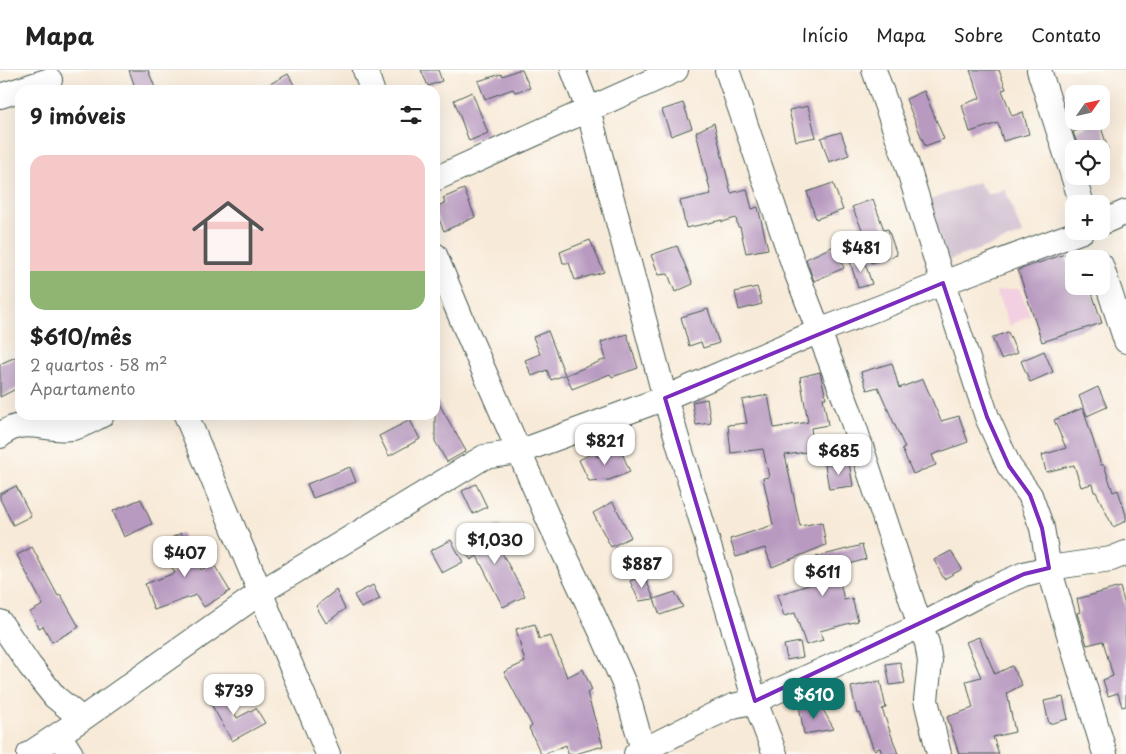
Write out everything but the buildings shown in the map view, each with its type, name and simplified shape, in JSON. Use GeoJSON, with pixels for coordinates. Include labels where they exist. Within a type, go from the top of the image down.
{"type":"FeatureCollection","features":[{"type":"Feature","properties":{"kind":"street"},"geometry":{"type":"LineString","coordinates":[[365,70],[370,85]]}},
{"type":"Feature","properties":{"kind":"street"},"geometry":{"type":"LineString","coordinates":[[573,70],[588,109],[665,398],[755,701],[775,754]]}},
{"type":"Feature","properties":{"kind":"street"},"geometry":{"type":"LineString","coordinates":[[440,177],[676,70]]}},
{"type":"Feature","properties":{"kind":"street"},"geometry":{"type":"LineString","coordinates":[[727,70],[795,269],[849,410],[927,643],[930,662],[926,700],[939,754]]}},
{"type":"Feature","properties":{"kind":"street"},"geometry":{"type":"LineString","coordinates":[[874,70],[906,161],[943,283],[987,417],[1009,466],[1030,495],[1042,528],[1049,568],[1106,754]]}},
{"type":"Feature","properties":{"kind":"street"},"geometry":{"type":"LineString","coordinates":[[1039,70],[1079,195]]}},
{"type":"Feature","properties":{"kind":"street"},"geometry":{"type":"LineString","coordinates":[[34,85],[50,80]]}},
{"type":"Feature","properties":{"kind":"street"},"geometry":{"type":"LineString","coordinates":[[0,96],[15,91]]}},
{"type":"Feature","properties":{"kind":"street"},"geometry":{"type":"LineString","coordinates":[[1110,219],[1126,212]]}},
{"type":"Feature","properties":{"kind":"street"},"geometry":{"type":"LineString","coordinates":[[29,754],[65,744],[82,720],[261,592],[484,457],[519,452],[665,398],[819,331],[1065,237]]}},
{"type":"Feature","properties":{"kind":"street"},"geometry":{"type":"LineString","coordinates":[[440,267],[550,523],[625,686],[639,752],[733,706],[755,701],[920,626],[984,592],[1024,574],[1049,568],[1110,559],[1126,553]]}},
{"type":"Feature","properties":{"kind":"street"},"geometry":{"type":"LineString","coordinates":[[1110,292],[1126,341]]}},
{"type":"Feature","properties":{"kind":"street"},"geometry":{"type":"LineString","coordinates":[[0,436],[6,430],[15,426],[71,428],[80,427],[93,420]]}},
{"type":"Feature","properties":{"kind":"street"},"geometry":{"type":"LineString","coordinates":[[188,420],[328,754]]}},
{"type":"Feature","properties":{"kind":"street"},"geometry":{"type":"LineString","coordinates":[[0,622],[55,697],[82,720]]}},
{"type":"Feature","properties":{"kind":"highlighted area"},"geometry":{"type":"Polygon","coordinates":[[[943,283],[987,417],[1009,466],[1030,495],[1042,528],[1049,568],[1024,574],[755,701],[665,398],[943,283]]]}},
{"type":"Feature","properties":{"kind":"shaded area"},"geometry":{"type":"Polygon","coordinates":[[[978,182],[988,195],[1005,189],[1022,234],[949,260],[927,201],[978,182]]]}},
{"type":"Feature","properties":{"kind":"shaded area"},"geometry":{"type":"Polygon","coordinates":[[[1019,288],[1030,315],[1010,326],[996,291],[1019,288]]]}}]}
